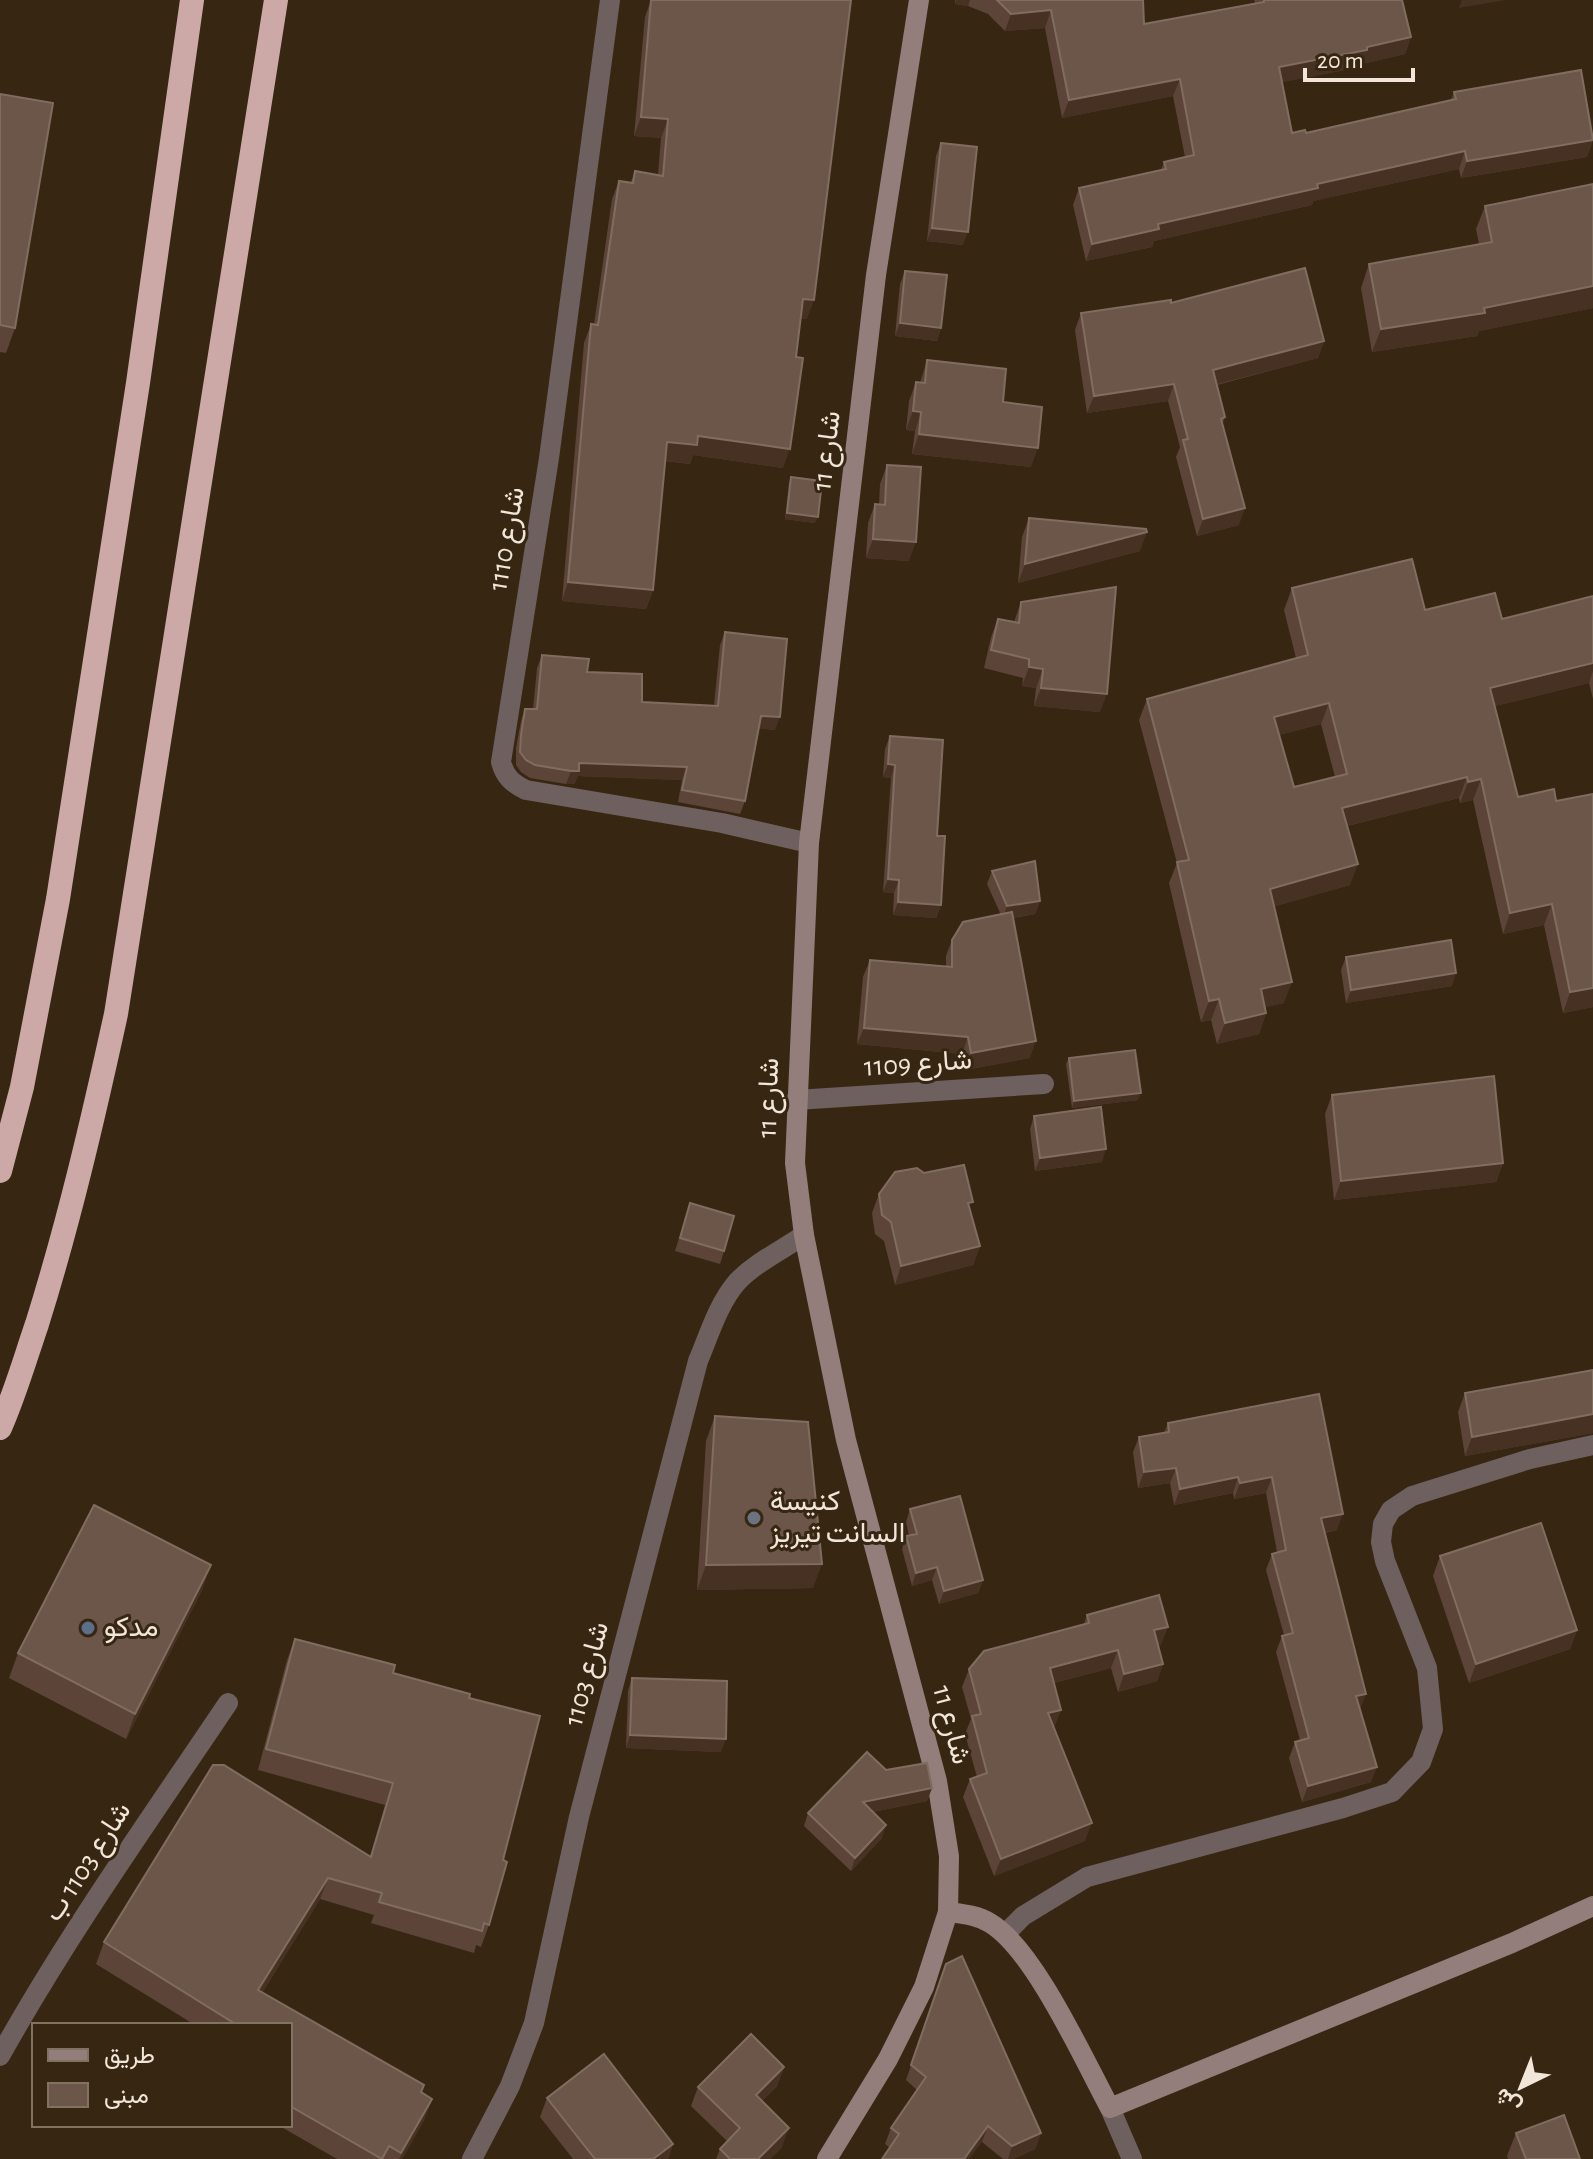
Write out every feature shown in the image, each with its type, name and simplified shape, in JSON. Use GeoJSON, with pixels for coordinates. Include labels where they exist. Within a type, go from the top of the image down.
{"type":"FeatureCollection","features":[{"type":"Feature","properties":{"kind":"highway"},"geometry":{"type":"LineString","coordinates":[[0,1171],[22,1087],[58,899],[138,383],[192,0]]}},
{"type":"Feature","properties":{"kind":"highway"},"geometry":{"type":"LineString","coordinates":[[0,1428],[12,1401],[47,1292],[84,1164],[116,1014],[276,0]]}},
{"type":"Feature","properties":{"kind":"street","name":"شارع 1110"},"geometry":{"type":"LineString","coordinates":[[610,0],[552,433],[501,762],[505,775],[513,784],[526,790],[722,823],[809,843]]}},
{"type":"Feature","properties":{"kind":"street","name":"شارع 11"},"geometry":{"type":"LineString","coordinates":[[827,2159],[888,2059],[924,1987],[948,1912],[949,1856],[937,1781],[846,1440],[804,1235],[795,1163],[809,843],[876,275],[919,0]]}},
{"type":"Feature","properties":{"kind":"street","name":"شارع 1109"},"geometry":{"type":"LineString","coordinates":[[796,1100],[1044,1084]]}},
{"type":"Feature","properties":{"kind":"street","name":"شارع 1103"},"geometry":{"type":"LineString","coordinates":[[472,2159],[510,2086],[534,2023],[579,1817],[698,1361],[718,1311],[736,1283],[804,1235]]}},
{"type":"Feature","properties":{"kind":"street"},"geometry":{"type":"LineString","coordinates":[[1005,1934],[1023,1916],[1087,1877],[1392,1792],[1421,1762],[1433,1729],[1427,1668],[1385,1561],[1381,1542],[1383,1524],[1391,1510],[1412,1496],[1530,1459],[1593,1445]]}},
{"type":"Feature","properties":{"kind":"street","name":"شارع 1103 ب"},"geometry":{"type":"LineString","coordinates":[[0,2056],[26,2009],[228,1703]]}},
{"type":"Feature","properties":{"kind":"street"},"geometry":{"type":"LineString","coordinates":[[1110,2108],[1512,1943],[1593,1906]]}},
{"type":"Feature","properties":{"kind":"street"},"geometry":{"type":"LineString","coordinates":[[948,1912],[978,1916],[1005,1934],[1026,1959],[1110,2108],[1132,2159]]}},
{"type":"Feature","properties":{"kind":"building"},"geometry":{"type":"Polygon","coordinates":[[[651,0],[851,0],[814,300],[803,299],[796,357],[803,358],[790,449],[698,436],[697,445],[667,442],[653,590],[568,582],[591,324],[598,325],[619,181],[633,183],[635,171],[663,176],[668,119],[641,117],[651,0]]]}},
{"type":"Feature","properties":{"kind":"building"},"geometry":{"type":"Polygon","coordinates":[[[997,0],[1143,0],[1144,24],[1264,0],[1402,0],[1411,37],[1367,47],[1367,50],[1279,67],[1292,133],[1305,130],[1306,133],[1456,99],[1454,92],[1581,70],[1593,140],[1467,161],[1465,151],[1317,184],[1318,188],[1158,224],[1159,229],[1092,244],[1079,188],[1166,169],[1164,162],[1194,155],[1180,79],[1069,100],[1051,10],[1011,14],[997,0]]]}},
{"type":"Feature","properties":{"kind":"building"},"geometry":{"type":"Polygon","coordinates":[[[0,94],[53,103],[15,328],[0,325],[0,94]]]}},
{"type":"Feature","properties":{"kind":"building"},"geometry":{"type":"Polygon","coordinates":[[[941,143],[977,147],[968,232],[932,228],[941,143]]]}},
{"type":"Feature","properties":{"kind":"building"},"geometry":{"type":"Polygon","coordinates":[[[1593,184],[1593,286],[1484,308],[1485,313],[1381,329],[1369,264],[1492,242],[1485,206],[1593,184]]]}},
{"type":"Feature","properties":{"kind":"building"},"geometry":{"type":"Polygon","coordinates":[[[1305,268],[1324,341],[1213,370],[1225,417],[1221,419],[1245,508],[1203,519],[1183,440],[1188,439],[1174,384],[1094,396],[1081,313],[1171,300],[1171,303],[1305,268]]]}},
{"type":"Feature","properties":{"kind":"building"},"geometry":{"type":"Polygon","coordinates":[[[905,271],[947,275],[941,328],[900,323],[905,271]]]}},
{"type":"Feature","properties":{"kind":"building"},"geometry":{"type":"Polygon","coordinates":[[[927,360],[1006,369],[1003,402],[1042,407],[1038,448],[919,434],[921,412],[913,411],[916,382],[925,383],[927,360]]]}},
{"type":"Feature","properties":{"kind":"building"},"geometry":{"type":"Polygon","coordinates":[[[887,465],[921,467],[916,542],[873,539],[875,504],[885,505],[887,465]]]}},
{"type":"Feature","properties":{"kind":"building"},"geometry":{"type":"Polygon","coordinates":[[[791,477],[822,481],[818,517],[787,513],[791,477]]]}},
{"type":"Feature","properties":{"kind":"building"},"geometry":{"type":"Polygon","coordinates":[[[1029,518],[1146,529],[1147,532],[1025,564],[1029,518]]]}},
{"type":"Feature","properties":{"kind":"building"},"geometry":{"type":"Polygon","coordinates":[[[1412,559],[1425,610],[1495,593],[1502,619],[1593,596],[1593,663],[1490,688],[1518,797],[1554,789],[1556,801],[1593,794],[1593,988],[1570,992],[1552,904],[1510,913],[1481,779],[1468,782],[1467,777],[1342,808],[1358,864],[1270,889],[1292,982],[1261,989],[1266,1013],[1225,1023],[1219,999],[1209,1001],[1177,862],[1189,860],[1147,699],[1308,655],[1292,588],[1412,559]],[[1329,703],[1274,717],[1294,787],[1347,774],[1329,703]]]}},
{"type":"Feature","properties":{"kind":"building"},"geometry":{"type":"Polygon","coordinates":[[[1116,587],[1107,694],[1041,688],[1043,669],[1029,667],[1029,659],[991,650],[998,619],[1019,623],[1021,602],[1116,587]]]}},
{"type":"Feature","properties":{"kind":"building"},"geometry":{"type":"Polygon","coordinates":[[[725,632],[787,639],[780,717],[761,716],[745,801],[682,790],[687,767],[579,763],[579,771],[571,771],[535,765],[520,752],[525,709],[537,709],[542,655],[589,659],[587,672],[642,674],[642,702],[718,706],[725,632]]]}},
{"type":"Feature","properties":{"kind":"building"},"geometry":{"type":"Polygon","coordinates":[[[890,736],[943,740],[937,836],[945,836],[941,905],[898,902],[899,880],[888,879],[895,765],[888,764],[890,736]]]}},
{"type":"Feature","properties":{"kind":"building"},"geometry":{"type":"Polygon","coordinates":[[[1035,861],[1040,901],[1007,906],[992,871],[1035,861]]]}},
{"type":"Feature","properties":{"kind":"building"},"geometry":{"type":"Polygon","coordinates":[[[1012,912],[1036,1041],[971,1053],[968,1037],[864,1028],[870,960],[952,967],[952,940],[963,922],[1012,912]]]}},
{"type":"Feature","properties":{"kind":"building"},"geometry":{"type":"Polygon","coordinates":[[[1451,940],[1456,973],[1351,990],[1346,957],[1451,940]]]}},
{"type":"Feature","properties":{"kind":"building"},"geometry":{"type":"Polygon","coordinates":[[[1135,1050],[1141,1093],[1074,1101],[1069,1058],[1135,1050]]]}},
{"type":"Feature","properties":{"kind":"building"},"geometry":{"type":"Polygon","coordinates":[[[1494,1076],[1503,1163],[1341,1181],[1332,1095],[1494,1076]]]}},
{"type":"Feature","properties":{"kind":"building"},"geometry":{"type":"Polygon","coordinates":[[[1101,1107],[1106,1149],[1040,1158],[1034,1116],[1101,1107]]]}},
{"type":"Feature","properties":{"kind":"building"},"geometry":{"type":"Polygon","coordinates":[[[964,1165],[973,1202],[968,1203],[980,1246],[901,1266],[891,1222],[882,1215],[879,1194],[895,1172],[917,1168],[924,1173],[964,1165]]]}},
{"type":"Feature","properties":{"kind":"building"},"geometry":{"type":"Polygon","coordinates":[[[690,1203],[734,1216],[724,1251],[680,1238],[690,1203]]]}},
{"type":"Feature","properties":{"kind":"building"},"geometry":{"type":"Polygon","coordinates":[[[1593,1370],[1593,1414],[1472,1437],[1465,1393],[1593,1370]]]}},
{"type":"Feature","properties":{"kind":"building"},"geometry":{"type":"Polygon","coordinates":[[[1319,1394],[1343,1514],[1321,1518],[1366,1694],[1356,1696],[1377,1767],[1308,1786],[1295,1742],[1309,1738],[1282,1636],[1293,1633],[1272,1554],[1286,1550],[1272,1477],[1240,1483],[1238,1477],[1180,1489],[1176,1468],[1144,1472],[1139,1437],[1169,1432],[1168,1423],[1319,1394]]]}},
{"type":"Feature","properties":{"kind":"building","name":"كنيسة السانت تيريز"},"geometry":{"type":"Polygon","coordinates":[[[715,1416],[808,1422],[822,1564],[706,1565],[715,1416]]]}},
{"type":"Feature","properties":{"kind":"building"},"geometry":{"type":"Polygon","coordinates":[[[960,1496],[983,1580],[944,1591],[937,1567],[916,1573],[906,1536],[917,1534],[910,1509],[960,1496]]]}},
{"type":"Feature","properties":{"kind":"building"},"geometry":{"type":"Polygon","coordinates":[[[94,1505],[211,1565],[135,1714],[18,1653],[94,1505]]]}},
{"type":"Feature","properties":{"kind":"building"},"geometry":{"type":"Polygon","coordinates":[[[1541,1523],[1577,1630],[1476,1664],[1440,1556],[1541,1523]]]}},
{"type":"Feature","properties":{"kind":"building"},"geometry":{"type":"Polygon","coordinates":[[[1159,1595],[1168,1627],[1154,1630],[1163,1664],[1124,1674],[1118,1650],[1050,1668],[1061,1710],[1048,1713],[1092,1823],[1001,1859],[970,1779],[987,1773],[972,1716],[981,1714],[969,1669],[984,1651],[1089,1623],[1087,1615],[1159,1595]]]}},
{"type":"Feature","properties":{"kind":"building"},"geometry":{"type":"Polygon","coordinates":[[[295,1639],[395,1665],[393,1673],[470,1694],[469,1698],[540,1716],[503,1860],[507,1862],[489,1925],[484,1923],[482,1931],[379,1902],[382,1893],[328,1878],[258,1990],[424,2085],[421,2092],[432,2099],[401,2153],[389,2146],[382,2159],[292,2107],[292,2023],[234,2023],[104,1942],[213,1765],[224,1765],[371,1857],[393,1783],[266,1749],[295,1639]]]}},
{"type":"Feature","properties":{"kind":"building"},"geometry":{"type":"Polygon","coordinates":[[[632,1678],[727,1681],[726,1739],[630,1735],[632,1678]]]}},
{"type":"Feature","properties":{"kind":"building"},"geometry":{"type":"Polygon","coordinates":[[[867,1752],[886,1770],[927,1763],[932,1788],[863,1802],[886,1825],[855,1858],[808,1813],[867,1752]]]}},
{"type":"Feature","properties":{"kind":"building"},"geometry":{"type":"Polygon","coordinates":[[[962,1956],[1041,2133],[1012,2146],[988,2126],[964,2159],[882,2159],[899,2134],[891,2128],[926,2077],[911,2065],[946,1964],[962,1956]]]}},
{"type":"Feature","properties":{"kind":"building"},"geometry":{"type":"Polygon","coordinates":[[[751,2034],[784,2067],[756,2095],[789,2128],[758,2159],[730,2159],[720,2149],[740,2128],[698,2087],[751,2034]]]}},
{"type":"Feature","properties":{"kind":"building"},"geometry":{"type":"Polygon","coordinates":[[[604,2054],[673,2144],[653,2159],[595,2159],[547,2098],[604,2054]]]}},
{"type":"Feature","properties":{"kind":"building"},"geometry":{"type":"Polygon","coordinates":[[[1564,2115],[1580,2159],[1526,2159],[1516,2133],[1564,2115]]]}},
{"type":"Feature","properties":{"kind":"place","name":"كنيسة السانت تيريز"},"geometry":{"type":"Point","coordinates":[754,1518]}},
{"type":"Feature","properties":{"kind":"place","name":"مدكو"},"geometry":{"type":"Point","coordinates":[88,1628]}}]}
